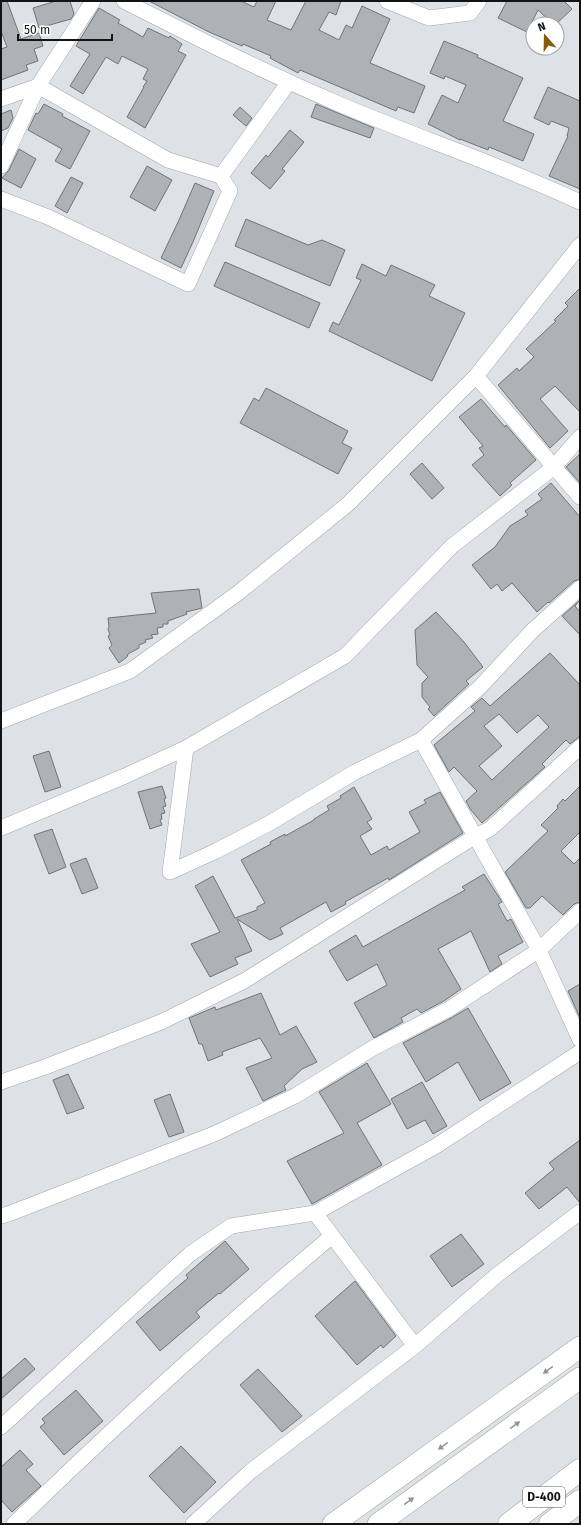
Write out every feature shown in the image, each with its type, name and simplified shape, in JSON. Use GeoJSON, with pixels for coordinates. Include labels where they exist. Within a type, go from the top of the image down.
{"type":"FeatureCollection","features":[{"type":"Feature","properties":{"kind":"highway","name":"D-400"},"geometry":{"type":"LineString","coordinates":[[509,1524],[580,1470]]}},
{"type":"Feature","properties":{"kind":"highway","name":"D-400"},"geometry":{"type":"LineString","coordinates":[[550,1524],[580,1501]]}},
{"type":"Feature","properties":{"kind":"main road"},"geometry":{"type":"LineString","coordinates":[[333,1524],[580,1347]]}},
{"type":"Feature","properties":{"kind":"main road"},"geometry":{"type":"LineString","coordinates":[[378,1524],[580,1378]]}},
{"type":"Feature","properties":{"kind":"street"},"geometry":{"type":"LineString","coordinates":[[1,166],[38,86],[93,1]]}},
{"type":"Feature","properties":{"kind":"street"},"geometry":{"type":"LineString","coordinates":[[124,1],[226,53],[290,82],[340,104],[536,181],[580,202]]}},
{"type":"Feature","properties":{"kind":"street"},"geometry":{"type":"LineString","coordinates":[[387,1],[429,18],[470,12],[479,1]]}},
{"type":"Feature","properties":{"kind":"street"},"geometry":{"type":"LineString","coordinates":[[221,176],[290,82]]}},
{"type":"Feature","properties":{"kind":"street"},"geometry":{"type":"LineString","coordinates":[[1,99],[38,86],[168,160],[221,176],[230,191],[188,284],[48,217],[1,199]]}},
{"type":"Feature","properties":{"kind":"street"},"geometry":{"type":"LineString","coordinates":[[1,721],[130,671],[238,593],[348,504],[476,376],[580,245]]}},
{"type":"Feature","properties":{"kind":"street"},"geometry":{"type":"LineString","coordinates":[[476,376],[580,497]]}},
{"type":"Feature","properties":{"kind":"street"},"geometry":{"type":"LineString","coordinates":[[1,828],[125,776],[186,748],[345,656],[452,546],[554,467],[580,437]]}},
{"type":"Feature","properties":{"kind":"street"},"geometry":{"type":"LineString","coordinates":[[186,748],[170,872],[216,851],[268,824],[355,772],[421,740],[480,687],[533,630],[580,588]]}},
{"type":"Feature","properties":{"kind":"street"},"geometry":{"type":"LineString","coordinates":[[421,740],[474,837],[539,950],[580,1040]]}},
{"type":"Feature","properties":{"kind":"street"},"geometry":{"type":"LineString","coordinates":[[1,1082],[45,1067],[161,1022],[244,981],[474,837],[490,829],[580,746]]}},
{"type":"Feature","properties":{"kind":"street"},"geometry":{"type":"LineString","coordinates":[[1,1216],[214,1134],[295,1096],[373,1048],[449,1009],[539,950],[580,911]]}},
{"type":"Feature","properties":{"kind":"street"},"geometry":{"type":"LineString","coordinates":[[1,1427],[196,1250],[231,1226],[315,1213],[436,1146],[580,1052]]}},
{"type":"Feature","properties":{"kind":"street"},"geometry":{"type":"LineString","coordinates":[[193,1524],[251,1471],[414,1346],[497,1275],[580,1212]]}},
{"type":"Feature","properties":{"kind":"street"},"geometry":{"type":"LineString","coordinates":[[315,1213],[414,1346]]}},
{"type":"Feature","properties":{"kind":"street"},"geometry":{"type":"LineString","coordinates":[[14,1524],[160,1387],[279,1280],[332,1236]]}},
{"type":"Feature","properties":{"kind":"building"},"geometry":{"type":"Polygon","coordinates":[[[1,1],[7,1],[21,39],[39,33],[43,46],[34,49],[38,61],[26,65],[28,70],[1,80],[1,49],[7,47],[1,31],[1,1]]]}},
{"type":"Feature","properties":{"kind":"building"},"geometry":{"type":"Polygon","coordinates":[[[56,1],[70,1],[74,14],[71,19],[39,28],[33,8],[56,1]]]}},
{"type":"Feature","properties":{"kind":"building"},"geometry":{"type":"Polygon","coordinates":[[[149,1],[241,1],[254,7],[257,1],[276,1],[267,20],[291,30],[306,1],[341,1],[336,15],[329,12],[319,30],[339,40],[346,25],[352,28],[362,6],[390,19],[370,63],[425,86],[414,113],[398,107],[396,111],[300,70],[298,73],[270,58],[271,56],[209,32],[149,1]]]}},
{"type":"Feature","properties":{"kind":"building"},"geometry":{"type":"Polygon","coordinates":[[[507,1],[564,1],[572,9],[565,16],[544,16],[538,10],[535,16],[525,16],[525,31],[498,18],[507,1]]]}},
{"type":"Feature","properties":{"kind":"building"},"geometry":{"type":"Polygon","coordinates":[[[99,8],[120,20],[118,23],[143,37],[148,28],[169,38],[170,36],[182,44],[178,51],[186,55],[145,128],[127,117],[147,81],[143,79],[148,69],[122,56],[118,64],[106,57],[83,94],[70,86],[90,54],[76,46],[99,8]]]}},
{"type":"Feature","properties":{"kind":"building"},"geometry":{"type":"Polygon","coordinates":[[[444,41],[478,55],[477,57],[523,78],[503,121],[534,134],[523,161],[489,147],[488,150],[460,140],[428,124],[442,95],[458,103],[466,85],[445,76],[444,79],[430,73],[444,41]]]}},
{"type":"Feature","properties":{"kind":"building"},"geometry":{"type":"Polygon","coordinates":[[[548,87],[580,101],[580,189],[549,176],[568,136],[569,128],[551,121],[549,125],[534,118],[548,87]]]}},
{"type":"Feature","properties":{"kind":"building"},"geometry":{"type":"Polygon","coordinates":[[[44,104],[63,114],[62,116],[90,131],[70,169],[55,161],[62,149],[28,130],[36,113],[38,114],[44,104]]]}},
{"type":"Feature","properties":{"kind":"building"},"geometry":{"type":"Polygon","coordinates":[[[316,104],[374,128],[370,138],[311,117],[316,104]]]}},
{"type":"Feature","properties":{"kind":"building"},"geometry":{"type":"Polygon","coordinates":[[[240,107],[252,118],[246,126],[233,115],[240,107]]]}},
{"type":"Feature","properties":{"kind":"building"},"geometry":{"type":"Polygon","coordinates":[[[11,110],[13,118],[8,128],[1,131],[1,114],[11,110]]]}},
{"type":"Feature","properties":{"kind":"building"},"geometry":{"type":"Polygon","coordinates":[[[290,130],[304,142],[282,169],[285,171],[270,189],[251,173],[266,155],[268,157],[290,130]]]}},
{"type":"Feature","properties":{"kind":"building"},"geometry":{"type":"Polygon","coordinates":[[[19,149],[36,159],[21,188],[2,178],[9,170],[19,149]]]}},
{"type":"Feature","properties":{"kind":"building"},"geometry":{"type":"Polygon","coordinates":[[[147,166],[172,180],[155,211],[130,197],[147,166]]]}},
{"type":"Feature","properties":{"kind":"building"},"geometry":{"type":"Polygon","coordinates":[[[71,177],[83,183],[67,213],[55,206],[71,177]]]}},
{"type":"Feature","properties":{"kind":"building"},"geometry":{"type":"Polygon","coordinates":[[[195,183],[214,191],[181,268],[161,258],[195,183]]]}},
{"type":"Feature","properties":{"kind":"building"},"geometry":{"type":"Polygon","coordinates":[[[246,219],[308,245],[322,240],[345,250],[330,286],[235,246],[246,219]]]}},
{"type":"Feature","properties":{"kind":"building"},"geometry":{"type":"Polygon","coordinates":[[[225,262],[320,303],[309,328],[214,286],[225,262]]]}},
{"type":"Feature","properties":{"kind":"building"},"geometry":{"type":"Polygon","coordinates":[[[362,264],[386,276],[391,265],[435,285],[429,296],[465,313],[432,381],[329,331],[333,322],[339,325],[361,280],[356,278],[362,264]]]}},
{"type":"Feature","properties":{"kind":"building"},"geometry":{"type":"Polygon","coordinates":[[[580,288],[580,412],[555,386],[540,399],[568,431],[550,448],[498,385],[517,368],[519,371],[534,357],[526,349],[556,321],[554,320],[568,306],[565,303],[580,288]]]}},
{"type":"Feature","properties":{"kind":"building"},"geometry":{"type":"Polygon","coordinates":[[[266,388],[348,431],[342,443],[352,448],[338,474],[240,423],[254,398],[259,401],[266,388]]]}},
{"type":"Feature","properties":{"kind":"building"},"geometry":{"type":"Polygon","coordinates":[[[481,399],[536,460],[510,483],[512,485],[500,496],[472,465],[484,455],[479,448],[483,446],[459,417],[481,399]]]}},
{"type":"Feature","properties":{"kind":"building"},"geometry":{"type":"Polygon","coordinates":[[[580,454],[580,483],[566,467],[580,454]]]}},
{"type":"Feature","properties":{"kind":"building"},"geometry":{"type":"Polygon","coordinates":[[[422,463],[444,488],[432,499],[410,474],[422,463]]]}},
{"type":"Feature","properties":{"kind":"building"},"geometry":{"type":"Polygon","coordinates":[[[551,483],[580,517],[580,579],[574,581],[537,612],[512,583],[502,591],[497,584],[491,589],[472,565],[495,547],[510,526],[528,515],[525,511],[542,499],[538,494],[551,483]]]}},
{"type":"Feature","properties":{"kind":"building"},"geometry":{"type":"Polygon","coordinates":[[[199,589],[202,608],[186,612],[187,614],[168,621],[168,624],[163,624],[163,627],[157,628],[158,634],[151,635],[153,638],[145,640],[146,642],[139,645],[139,648],[128,654],[127,657],[119,663],[109,648],[112,645],[108,636],[110,635],[108,629],[108,618],[156,613],[151,593],[199,589]]]}},
{"type":"Feature","properties":{"kind":"building"},"geometry":{"type":"Polygon","coordinates":[[[580,600],[575,606],[580,612],[580,635],[562,616],[580,600]]]}},
{"type":"Feature","properties":{"kind":"building"},"geometry":{"type":"Polygon","coordinates":[[[436,612],[464,642],[483,667],[466,681],[469,684],[434,716],[428,709],[430,707],[422,697],[422,683],[428,677],[417,665],[415,630],[436,612]]]}},
{"type":"Feature","properties":{"kind":"building"},"geometry":{"type":"Polygon","coordinates":[[[550,653],[580,685],[580,736],[570,744],[566,740],[542,764],[545,767],[482,823],[471,810],[466,801],[477,791],[454,767],[449,772],[434,745],[475,711],[471,707],[482,698],[490,706],[550,653]],[[499,714],[484,726],[502,746],[479,766],[492,780],[549,727],[538,715],[517,733],[499,714]]]}},
{"type":"Feature","properties":{"kind":"building"},"geometry":{"type":"Polygon","coordinates":[[[49,751],[61,787],[45,792],[33,756],[49,751]]]}},
{"type":"Feature","properties":{"kind":"building"},"geometry":{"type":"Polygon","coordinates":[[[162,786],[166,798],[164,799],[166,806],[163,807],[165,813],[161,814],[162,819],[160,820],[162,825],[150,829],[138,792],[162,786]]]}},
{"type":"Feature","properties":{"kind":"building"},"geometry":{"type":"Polygon","coordinates":[[[580,786],[580,832],[561,851],[574,864],[580,858],[580,902],[574,904],[563,915],[542,896],[530,908],[526,908],[505,872],[548,831],[541,825],[558,808],[557,806],[563,799],[565,801],[580,786]]]}},
{"type":"Feature","properties":{"kind":"building"},"geometry":{"type":"Polygon","coordinates":[[[354,787],[372,819],[367,822],[372,829],[360,836],[371,855],[387,846],[389,850],[420,832],[409,812],[426,803],[424,800],[440,792],[463,833],[389,880],[388,878],[345,902],[346,904],[331,912],[326,902],[280,928],[283,934],[270,940],[237,919],[252,951],[235,958],[238,964],[210,977],[191,944],[220,932],[195,886],[213,876],[235,918],[257,910],[257,907],[265,903],[241,860],[271,844],[270,842],[285,834],[285,836],[314,820],[329,810],[327,806],[341,798],[340,796],[354,787]]]}},
{"type":"Feature","properties":{"kind":"building"},"geometry":{"type":"Polygon","coordinates":[[[52,829],[66,867],[49,874],[34,835],[52,829]]]}},
{"type":"Feature","properties":{"kind":"building"},"geometry":{"type":"Polygon","coordinates":[[[86,858],[98,888],[82,894],[70,864],[86,858]]]}},
{"type":"Feature","properties":{"kind":"building"},"geometry":{"type":"Polygon","coordinates":[[[484,874],[502,902],[498,904],[507,921],[511,919],[523,942],[498,956],[502,964],[490,972],[471,931],[438,949],[461,989],[444,1001],[421,1013],[417,1009],[401,1018],[403,1022],[374,1038],[354,1003],[387,985],[377,964],[347,981],[329,951],[356,935],[363,947],[465,890],[462,887],[484,874]]]}},
{"type":"Feature","properties":{"kind":"building"},"geometry":{"type":"Polygon","coordinates":[[[580,984],[580,1018],[568,991],[580,984]]]}},
{"type":"Feature","properties":{"kind":"building"},"geometry":{"type":"Polygon","coordinates":[[[261,993],[280,1035],[296,1026],[317,1062],[302,1069],[284,1086],[286,1090],[263,1101],[246,1068],[272,1058],[260,1038],[222,1052],[223,1055],[208,1061],[202,1044],[199,1044],[189,1018],[215,1007],[216,1010],[261,993]]]}},
{"type":"Feature","properties":{"kind":"building"},"geometry":{"type":"Polygon","coordinates":[[[468,1008],[511,1083],[480,1101],[458,1062],[426,1082],[403,1043],[468,1008]]]}},
{"type":"Feature","properties":{"kind":"building"},"geometry":{"type":"Polygon","coordinates":[[[367,1063],[391,1104],[357,1123],[382,1165],[312,1204],[287,1161],[344,1133],[319,1092],[367,1063]]]}},
{"type":"Feature","properties":{"kind":"building"},"geometry":{"type":"Polygon","coordinates":[[[68,1074],[84,1108],[67,1114],[53,1080],[68,1074]]]}},
{"type":"Feature","properties":{"kind":"building"},"geometry":{"type":"Polygon","coordinates":[[[422,1082],[447,1126],[433,1134],[425,1120],[407,1129],[391,1099],[422,1082]]]}},
{"type":"Feature","properties":{"kind":"building"},"geometry":{"type":"Polygon","coordinates":[[[170,1094],[184,1132],[169,1137],[154,1100],[170,1094]]]}},
{"type":"Feature","properties":{"kind":"building"},"geometry":{"type":"Polygon","coordinates":[[[580,1140],[580,1203],[567,1187],[539,1209],[525,1193],[554,1169],[549,1163],[580,1140]]]}},
{"type":"Feature","properties":{"kind":"building"},"geometry":{"type":"Polygon","coordinates":[[[461,1234],[484,1264],[452,1287],[430,1256],[461,1234]]]}},
{"type":"Feature","properties":{"kind":"building"},"geometry":{"type":"Polygon","coordinates":[[[225,1241],[249,1269],[196,1312],[200,1317],[160,1351],[136,1322],[188,1278],[186,1275],[225,1241]]]}},
{"type":"Feature","properties":{"kind":"building"},"geometry":{"type":"Polygon","coordinates":[[[355,1281],[396,1336],[383,1348],[381,1345],[357,1365],[315,1316],[355,1281]]]}},
{"type":"Feature","properties":{"kind":"building"},"geometry":{"type":"Polygon","coordinates":[[[25,1358],[35,1369],[1,1399],[1,1379],[25,1358]]]}},
{"type":"Feature","properties":{"kind":"building"},"geometry":{"type":"Polygon","coordinates":[[[258,1369],[302,1416],[282,1432],[240,1385],[258,1369]]]}},
{"type":"Feature","properties":{"kind":"building"},"geometry":{"type":"Polygon","coordinates":[[[76,1390],[103,1421],[64,1455],[40,1427],[45,1423],[42,1419],[76,1390]]]}},
{"type":"Feature","properties":{"kind":"building"},"geometry":{"type":"Polygon","coordinates":[[[181,1446],[216,1482],[184,1513],[149,1476],[181,1446]]]}},
{"type":"Feature","properties":{"kind":"building"},"geometry":{"type":"Polygon","coordinates":[[[20,1450],[33,1464],[26,1470],[41,1486],[12,1512],[1,1500],[1,1467],[20,1450]]]}}]}
